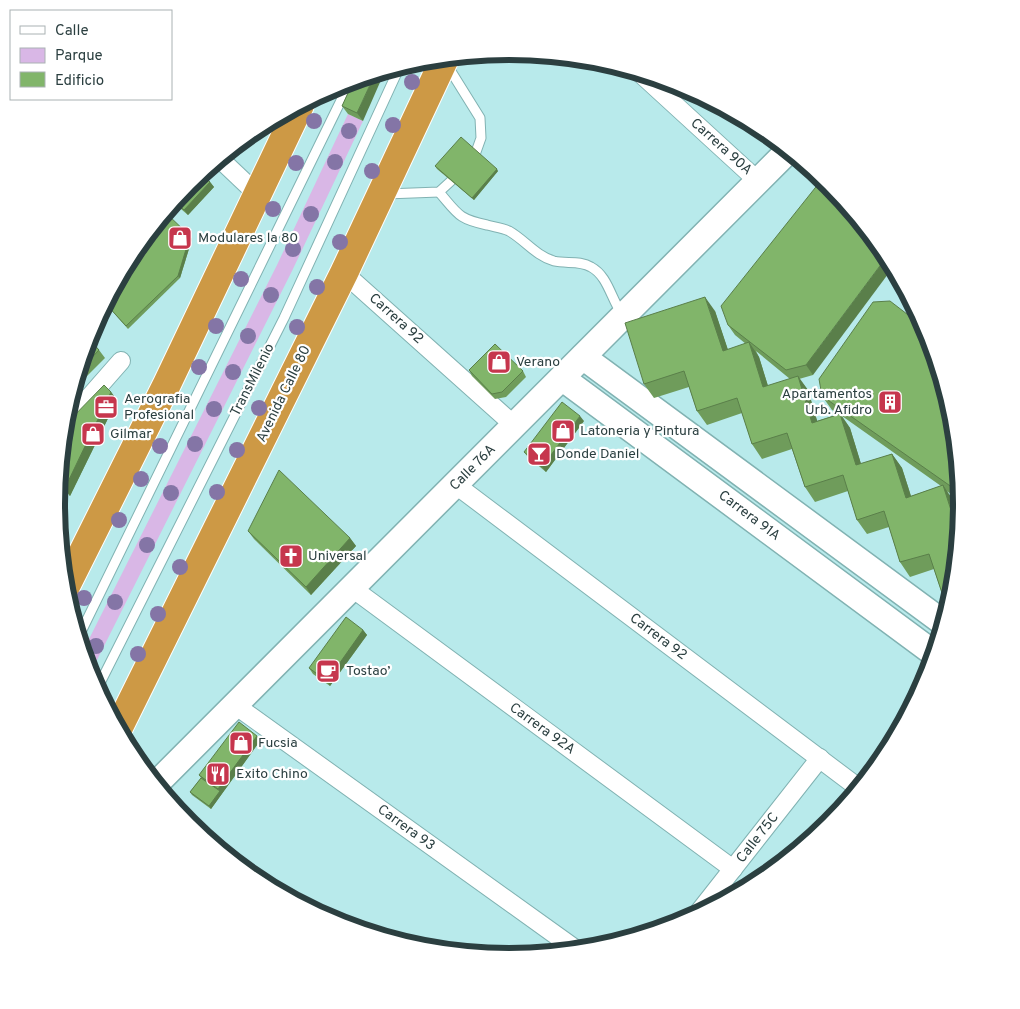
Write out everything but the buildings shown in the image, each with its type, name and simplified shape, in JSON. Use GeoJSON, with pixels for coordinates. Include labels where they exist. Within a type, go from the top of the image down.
{"type":"FeatureCollection","features":[{"type":"Feature","properties":{"kind":"highway","name":"Avenida Calle 80"},"geometry":{"type":"LineString","coordinates":[[122,721],[344,273],[441,66]]}},
{"type":"Feature","properties":{"kind":"highway"},"geometry":{"type":"LineString","coordinates":[[71,576],[167,384],[295,116]]}},
{"type":"Feature","properties":{"kind":"street","name":"Carrera 90A"},"geometry":{"type":"LineString","coordinates":[[652,84],[758,181]]}},
{"type":"Feature","properties":{"kind":"street","name":"Calle 76A"},"geometry":{"type":"LineString","coordinates":[[161,779],[784,155]]}},
{"type":"Feature","properties":{"kind":"street"},"geometry":{"type":"LineString","coordinates":[[225,164],[258,195]]}},
{"type":"Feature","properties":{"kind":"street","name":"Carrera 92"},"geometry":{"type":"LineString","coordinates":[[344,273],[515,426]]}},
{"type":"Feature","properties":{"kind":"street"},"geometry":{"type":"LineString","coordinates":[[583,357],[939,620]]}},
{"type":"Feature","properties":{"kind":"street"},"geometry":{"type":"LineString","coordinates":[[75,413],[121,361]]}},
{"type":"Feature","properties":{"kind":"street","name":"Carrera 91A"},"geometry":{"type":"LineString","coordinates":[[562,378],[930,650]]}},
{"type":"Feature","properties":{"kind":"street","name":"Carrera 92"},"geometry":{"type":"LineString","coordinates":[[456,485],[855,785]]}},
{"type":"Feature","properties":{"kind":"street","name":"Carrera 92A"},"geometry":{"type":"LineString","coordinates":[[352,588],[733,869]]}},
{"type":"Feature","properties":{"kind":"street","name":"Carrera 93"},"geometry":{"type":"LineString","coordinates":[[235,705],[569,945]]}},
{"type":"Feature","properties":{"kind":"street","name":"Calle 75C"},"geometry":{"type":"LineString","coordinates":[[706,904],[820,758]]}},
{"type":"Feature","properties":{"kind":"lane"},"geometry":{"type":"LineString","coordinates":[[448,65],[480,118],[481,138],[476,152]]}},
{"type":"Feature","properties":{"kind":"lane","name":"TransMilenio"},"geometry":{"type":"LineString","coordinates":[[101,680],[284,318],[396,75]]}},
{"type":"Feature","properties":{"kind":"lane"},"geometry":{"type":"LineString","coordinates":[[83,626],[345,92]]}},
{"type":"Feature","properties":{"kind":"lane"},"geometry":{"type":"LineString","coordinates":[[381,194],[439,192],[451,181]]}},
{"type":"Feature","properties":{"kind":"lane"},"geometry":{"type":"LineString","coordinates":[[439,192],[460,217],[508,230],[534,251],[554,260],[590,266],[603,277],[614,303],[624,316]]}},
{"type":"Feature","properties":{"kind":"green space"},"geometry":{"type":"Polygon","coordinates":[[[348,114],[363,121],[292,271],[95,664],[88,642],[277,265],[348,114]]]}},
{"type":"Feature","properties":{"kind":"place","name":"Modulares la 80"},"geometry":{"type":"Point","coordinates":[180,238]}},
{"type":"Feature","properties":{"kind":"place","name":"Verano"},"geometry":{"type":"Point","coordinates":[499,362]}},
{"type":"Feature","properties":{"kind":"place","name":"Apartamentos Urb. Afidro"},"geometry":{"type":"Point","coordinates":[890,402]}},
{"type":"Feature","properties":{"kind":"place","name":"Aerografia Profesional"},"geometry":{"type":"Point","coordinates":[106,407]}},
{"type":"Feature","properties":{"kind":"place","name":"Latoneria y Pintura"},"geometry":{"type":"Point","coordinates":[563,431]}},
{"type":"Feature","properties":{"kind":"place","name":"Gilmar"},"geometry":{"type":"Point","coordinates":[93,434]}},
{"type":"Feature","properties":{"kind":"place","name":"Donde Daniel"},"geometry":{"type":"Point","coordinates":[539,454]}},
{"type":"Feature","properties":{"kind":"place","name":"Universal"},"geometry":{"type":"Point","coordinates":[291,556]}},
{"type":"Feature","properties":{"kind":"place","name":"Tostao’"},"geometry":{"type":"Point","coordinates":[328,671]}},
{"type":"Feature","properties":{"kind":"place","name":"Fucsia"},"geometry":{"type":"Point","coordinates":[241,743]}},
{"type":"Feature","properties":{"kind":"place","name":"Exito Chino"},"geometry":{"type":"Point","coordinates":[218,774]}}]}
